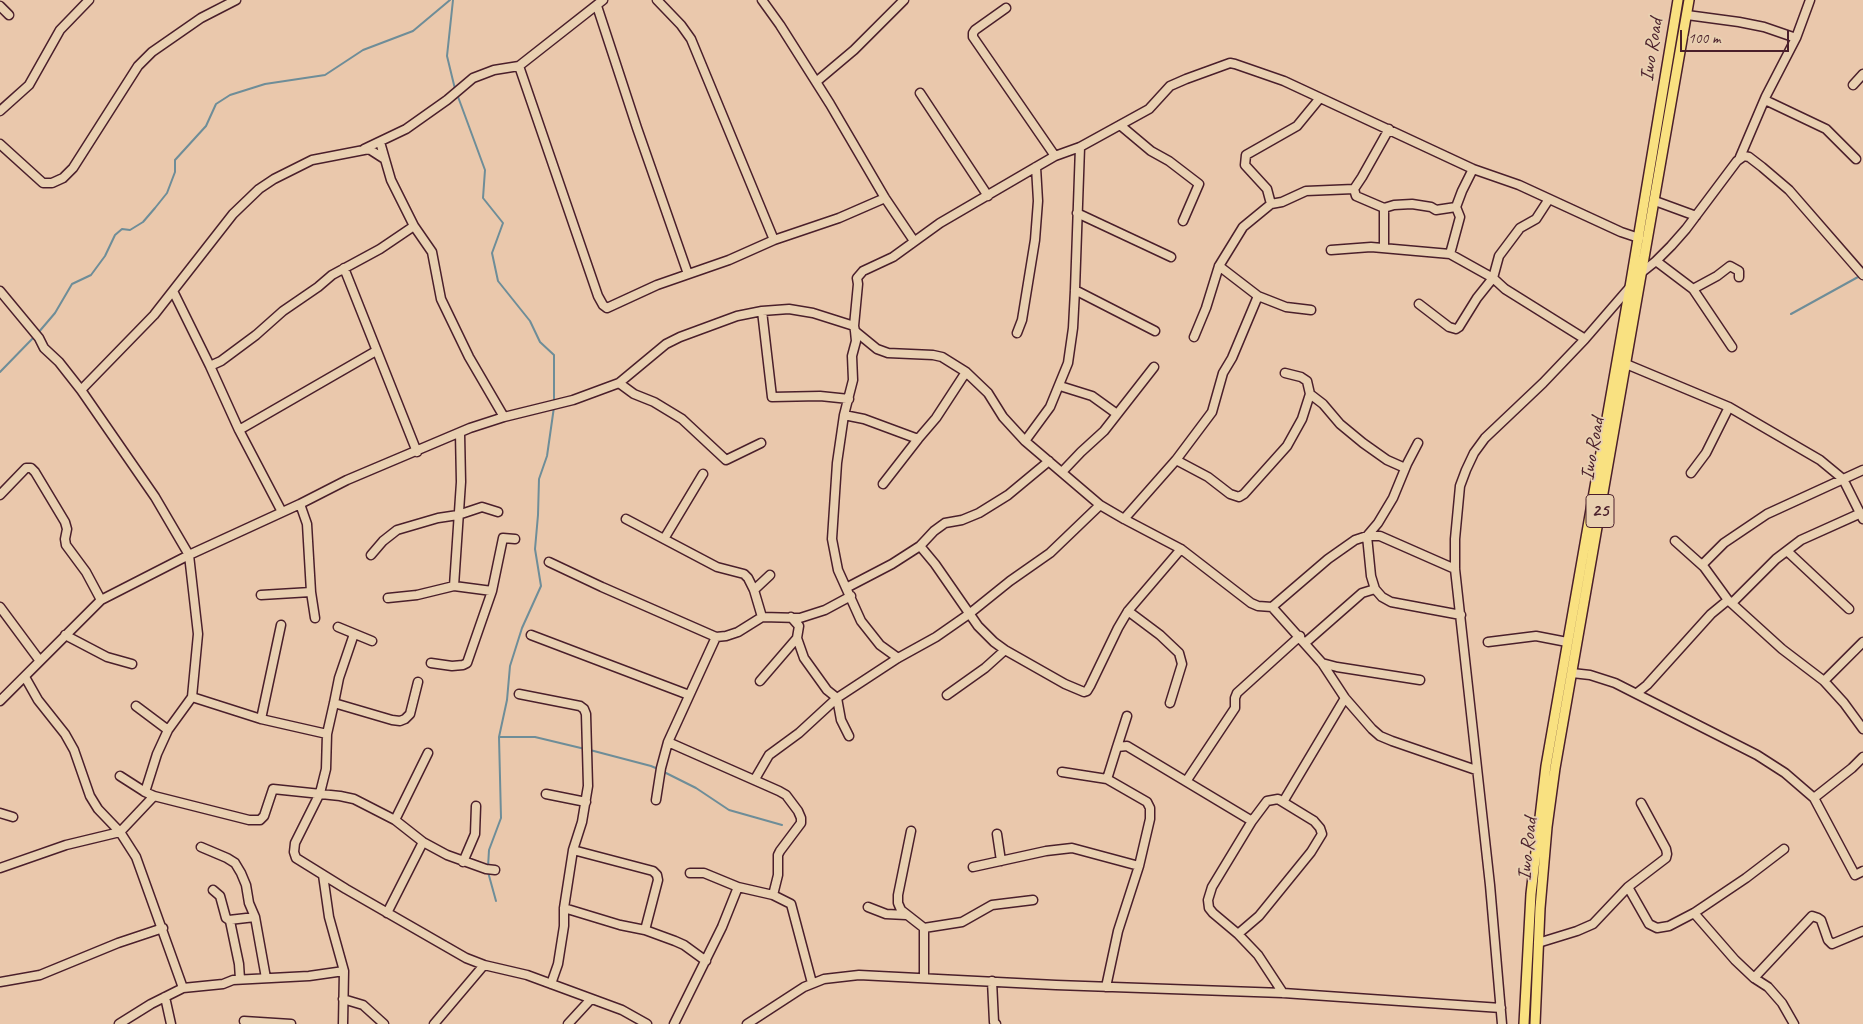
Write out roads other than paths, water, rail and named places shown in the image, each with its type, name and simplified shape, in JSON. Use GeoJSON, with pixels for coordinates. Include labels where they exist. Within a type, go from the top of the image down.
{"type":"FeatureCollection","features":[{"type":"Feature","properties":{"kind":"main road","name":"Iwo Road"},"geometry":{"type":"LineString","coordinates":[[1524,1024],[1528,942],[1538,828],[1546,766],[1639,238],[1678,0]]}},
{"type":"Feature","properties":{"kind":"main road","name":"Iwo Road"},"geometry":{"type":"LineString","coordinates":[[1535,1024],[1538,943],[1547,827],[1555,768],[1690,0]]}},
{"type":"Feature","properties":{"kind":"main road"},"geometry":{"type":"LineString","coordinates":[[1582,553],[1593,554]]}},
{"type":"Feature","properties":{"kind":"street"},"geometry":{"type":"LineString","coordinates":[[0,111],[29,85],[60,30],[89,0]]}},
{"type":"Feature","properties":{"kind":"street"},"geometry":{"type":"LineString","coordinates":[[0,144],[43,183],[52,183],[63,178],[73,168],[138,66],[152,52],[202,18],[236,0]]}},
{"type":"Feature","properties":{"kind":"street"},"geometry":{"type":"LineString","coordinates":[[657,0],[691,39],[774,240]]}},
{"type":"Feature","properties":{"kind":"street"},"geometry":{"type":"LineString","coordinates":[[762,0],[816,82],[885,198],[914,241]]}},
{"type":"Feature","properties":{"kind":"street"},"geometry":{"type":"LineString","coordinates":[[816,82],[854,50],[904,0]]}},
{"type":"Feature","properties":{"kind":"street"},"geometry":{"type":"LineString","coordinates":[[1642,272],[1671,246],[1740,157],[1765,100],[1796,38],[1810,0]]}},
{"type":"Feature","properties":{"kind":"street"},"geometry":{"type":"LineString","coordinates":[[362,150],[406,129],[474,78],[494,70],[519,66],[600,3],[637,128],[688,274]]}},
{"type":"Feature","properties":{"kind":"street"},"geometry":{"type":"LineString","coordinates":[[0,6],[9,15]]}},
{"type":"Feature","properties":{"kind":"street"},"geometry":{"type":"LineString","coordinates":[[1006,8],[975,30],[973,37],[1055,156]]}},
{"type":"Feature","properties":{"kind":"street"},"geometry":{"type":"LineString","coordinates":[[1687,15],[1764,27],[1796,38]]}},
{"type":"Feature","properties":{"kind":"street"},"geometry":{"type":"LineString","coordinates":[[898,658],[880,645],[861,621],[838,570],[832,533],[837,463],[844,415],[853,380],[852,356],[856,341],[854,329],[857,278],[868,268],[893,257],[940,224],[1055,156],[1080,147],[1149,109],[1170,86],[1186,78],[1230,63],[1235,64],[1284,81],[1473,169],[1519,185],[1621,232],[1639,238]]}},
{"type":"Feature","properties":{"kind":"street"},"geometry":{"type":"LineString","coordinates":[[519,66],[598,296],[607,308],[657,285],[729,260],[774,240],[839,218],[885,198]]}},
{"type":"Feature","properties":{"kind":"street"},"geometry":{"type":"LineString","coordinates":[[1853,85],[1863,74]]}},
{"type":"Feature","properties":{"kind":"street"},"geometry":{"type":"LineString","coordinates":[[920,93],[988,196]]}},
{"type":"Feature","properties":{"kind":"street"},"geometry":{"type":"LineString","coordinates":[[1271,204],[1267,189],[1245,165],[1246,155],[1296,126],[1320,98]]}},
{"type":"Feature","properties":{"kind":"street"},"geometry":{"type":"LineString","coordinates":[[1765,100],[1826,129],[1856,159]]}},
{"type":"Feature","properties":{"kind":"street"},"geometry":{"type":"LineString","coordinates":[[1120,125],[1151,151],[1169,161],[1200,184],[1183,220]]}},
{"type":"Feature","properties":{"kind":"street"},"geometry":{"type":"LineString","coordinates":[[1389,129],[1354,189],[1356,196],[1384,208],[1394,205],[1412,204],[1436,210],[1456,207]]}},
{"type":"Feature","properties":{"kind":"street"},"geometry":{"type":"LineString","coordinates":[[380,142],[391,180],[414,226],[432,252],[441,300],[469,357],[504,417]]}},
{"type":"Feature","properties":{"kind":"street"},"geometry":{"type":"LineString","coordinates":[[1025,441],[1050,407],[1068,363],[1073,328],[1080,147]]}},
{"type":"Feature","properties":{"kind":"street"},"geometry":{"type":"LineString","coordinates":[[81,390],[147,323],[233,214],[259,189],[274,179],[312,160],[369,149],[384,158]]}},
{"type":"Feature","properties":{"kind":"street"},"geometry":{"type":"LineString","coordinates":[[1740,157],[1749,158],[1779,181],[1863,275]]}},
{"type":"Feature","properties":{"kind":"street"},"geometry":{"type":"LineString","coordinates":[[1017,332],[1022,320],[1035,240],[1038,201],[1036,167]]}},
{"type":"Feature","properties":{"kind":"street"},"geometry":{"type":"LineString","coordinates":[[1450,254],[1460,217],[1456,207],[1473,169]]}},
{"type":"Feature","properties":{"kind":"street"},"geometry":{"type":"LineString","coordinates":[[1194,337],[1206,308],[1219,266],[1243,227],[1271,204],[1282,202],[1306,191],[1354,189]]}},
{"type":"Feature","properties":{"kind":"street"},"geometry":{"type":"LineString","coordinates":[[1419,304],[1449,327],[1456,329],[1459,327],[1492,278],[1499,256],[1520,228],[1536,219],[1550,199]]}},
{"type":"Feature","properties":{"kind":"street"},"geometry":{"type":"LineString","coordinates":[[1655,201],[1696,216]]}},
{"type":"Feature","properties":{"kind":"street"},"geometry":{"type":"LineString","coordinates":[[1384,208],[1384,248]]}},
{"type":"Feature","properties":{"kind":"street"},"geometry":{"type":"LineString","coordinates":[[1077,213],[1171,256]]}},
{"type":"Feature","properties":{"kind":"street"},"geometry":{"type":"LineString","coordinates":[[210,366],[221,361],[256,335],[283,311],[332,275],[380,249],[414,226]]}},
{"type":"Feature","properties":{"kind":"street"},"geometry":{"type":"LineString","coordinates":[[1331,250],[1371,247],[1450,254],[1492,278],[1505,289],[1585,339]]}},
{"type":"Feature","properties":{"kind":"street"},"geometry":{"type":"LineString","coordinates":[[1656,261],[1693,289],[1732,347]]}},
{"type":"Feature","properties":{"kind":"street"},"geometry":{"type":"LineString","coordinates":[[1219,266],[1258,296],[1286,307],[1311,310]]}},
{"type":"Feature","properties":{"kind":"street"},"geometry":{"type":"LineString","coordinates":[[1693,289],[1717,276],[1730,266],[1739,271],[1740,277]]}},
{"type":"Feature","properties":{"kind":"street"},"geometry":{"type":"LineString","coordinates":[[343,269],[417,452]]}},
{"type":"Feature","properties":{"kind":"street"},"geometry":{"type":"LineString","coordinates":[[1502,1024],[1489,875],[1455,570],[1456,522],[1460,486],[1474,453],[1486,438],[1521,406],[1585,339],[1630,287]]}},
{"type":"Feature","properties":{"kind":"street"},"geometry":{"type":"LineString","coordinates":[[1075,290],[1155,331]]}},
{"type":"Feature","properties":{"kind":"street"},"geometry":{"type":"LineString","coordinates":[[0,291],[39,338],[44,348],[59,362],[81,390],[155,497],[189,555],[198,634],[192,697],[168,730],[157,754],[145,792]]}},
{"type":"Feature","properties":{"kind":"street"},"geometry":{"type":"LineString","coordinates":[[173,291],[239,430],[282,512]]}},
{"type":"Feature","properties":{"kind":"street"},"geometry":{"type":"LineString","coordinates":[[1124,519],[1176,460],[1212,412],[1223,373],[1232,358],[1258,296]]}},
{"type":"Feature","properties":{"kind":"street"},"geometry":{"type":"LineString","coordinates":[[0,701],[101,600],[189,555],[300,504],[347,480],[460,433],[504,417],[560,403],[619,383],[666,344],[680,337],[737,316],[762,311],[789,309],[813,313],[854,329],[877,349],[888,353],[942,357],[966,372],[988,393],[1003,417],[1025,441],[1100,505],[1181,549],[1251,603],[1258,606],[1272,607],[1306,643],[1345,698],[1380,736],[1476,770]]}},
{"type":"Feature","properties":{"kind":"street"},"geometry":{"type":"LineString","coordinates":[[762,311],[772,397],[820,396],[849,398]]}},
{"type":"Feature","properties":{"kind":"street"},"geometry":{"type":"LineString","coordinates":[[239,430],[376,351]]}},
{"type":"Feature","properties":{"kind":"street"},"geometry":{"type":"LineString","coordinates":[[1626,364],[1729,407],[1820,460],[1843,479],[1862,516],[1801,540],[1776,559],[1730,602],[1710,614],[1647,685],[1637,693]]}},
{"type":"Feature","properties":{"kind":"street"},"geometry":{"type":"LineString","coordinates":[[1062,472],[1104,431],[1154,367]]}},
{"type":"Feature","properties":{"kind":"street"},"geometry":{"type":"LineString","coordinates":[[883,484],[918,438],[936,418],[966,372]]}},
{"type":"Feature","properties":{"kind":"street"},"geometry":{"type":"LineString","coordinates":[[1176,460],[1208,476],[1230,494],[1241,497],[1287,446],[1302,419],[1310,394],[1307,381],[1301,377],[1285,373]]}},
{"type":"Feature","properties":{"kind":"street"},"geometry":{"type":"LineString","coordinates":[[619,383],[634,394],[654,402],[682,419],[726,460],[762,443]]}},
{"type":"Feature","properties":{"kind":"street"},"geometry":{"type":"LineString","coordinates":[[1060,386],[1092,396],[1117,414]]}},
{"type":"Feature","properties":{"kind":"street"},"geometry":{"type":"LineString","coordinates":[[1310,394],[1323,404],[1340,424],[1363,443],[1387,460],[1405,468]]}},
{"type":"Feature","properties":{"kind":"street"},"geometry":{"type":"LineString","coordinates":[[1690,472],[1706,453],[1729,407]]}},
{"type":"Feature","properties":{"kind":"street"},"geometry":{"type":"LineString","coordinates":[[844,415],[864,419],[918,438]]}},
{"type":"Feature","properties":{"kind":"street"},"geometry":{"type":"LineString","coordinates":[[454,586],[461,482],[460,433]]}},
{"type":"Feature","properties":{"kind":"street"},"geometry":{"type":"LineString","coordinates":[[1418,443],[1393,498],[1378,523],[1367,536],[1371,576],[1375,590],[1391,602],[1461,615]]}},
{"type":"Feature","properties":{"kind":"street"},"geometry":{"type":"LineString","coordinates":[[846,588],[892,564],[920,546],[934,530],[945,523],[962,520],[979,513],[1008,495],[1049,461]]}},
{"type":"Feature","properties":{"kind":"street"},"geometry":{"type":"LineString","coordinates":[[0,495],[26,468],[31,468],[35,472],[65,522],[67,529],[66,546],[86,572],[101,600]]}},
{"type":"Feature","properties":{"kind":"street"},"geometry":{"type":"LineString","coordinates":[[1702,564],[1724,543],[1767,514],[1863,470]]}},
{"type":"Feature","properties":{"kind":"street"},"geometry":{"type":"LineString","coordinates":[[664,538],[703,474]]}},
{"type":"Feature","properties":{"kind":"street"},"geometry":{"type":"LineString","coordinates":[[300,504],[307,524],[311,592],[315,618]]}},
{"type":"Feature","properties":{"kind":"street"},"geometry":{"type":"LineString","coordinates":[[755,779],[769,754],[799,733],[837,698],[898,658],[936,637],[969,614],[1010,580],[1050,552],[1100,505]]}},
{"type":"Feature","properties":{"kind":"street"},"geometry":{"type":"LineString","coordinates":[[371,555],[383,541],[398,530],[482,507],[498,512]]}},
{"type":"Feature","properties":{"kind":"street"},"geometry":{"type":"LineString","coordinates":[[626,520],[717,567],[744,574],[754,590],[762,617]]}},
{"type":"Feature","properties":{"kind":"street"},"geometry":{"type":"LineString","coordinates":[[1272,607],[1328,559],[1356,540],[1367,536],[1380,536],[1455,570]]}},
{"type":"Feature","properties":{"kind":"street"},"geometry":{"type":"LineString","coordinates":[[431,663],[463,666],[467,663],[492,591],[503,538],[515,539]]}},
{"type":"Feature","properties":{"kind":"street"},"geometry":{"type":"LineString","coordinates":[[1675,541],[1702,564],[1730,602],[1782,649],[1824,681],[1862,725]]}},
{"type":"Feature","properties":{"kind":"street"},"geometry":{"type":"LineString","coordinates":[[920,546],[935,564],[969,614],[994,642],[1065,684],[1086,692],[1128,611],[1181,549]]}},
{"type":"Feature","properties":{"kind":"street"},"geometry":{"type":"LineString","coordinates":[[1787,551],[1849,609]]}},
{"type":"Feature","properties":{"kind":"street"},"geometry":{"type":"LineString","coordinates":[[549,562],[716,637],[738,632],[762,617],[791,617],[800,622]]}},
{"type":"Feature","properties":{"kind":"street"},"geometry":{"type":"LineString","coordinates":[[754,590],[770,574]]}},
{"type":"Feature","properties":{"kind":"street"},"geometry":{"type":"LineString","coordinates":[[388,598],[417,595],[454,586],[492,591]]}},
{"type":"Feature","properties":{"kind":"street"},"geometry":{"type":"LineString","coordinates":[[1306,643],[1362,593],[1375,590]]}},
{"type":"Feature","properties":{"kind":"street"},"geometry":{"type":"LineString","coordinates":[[261,595],[311,592]]}},
{"type":"Feature","properties":{"kind":"street"},"geometry":{"type":"LineString","coordinates":[[800,622],[851,596]]}},
{"type":"Feature","properties":{"kind":"street"},"geometry":{"type":"LineString","coordinates":[[0,607],[40,662]]}},
{"type":"Feature","properties":{"kind":"street"},"geometry":{"type":"LineString","coordinates":[[1128,611],[1160,635],[1179,653],[1182,664],[1170,703]]}},
{"type":"Feature","properties":{"kind":"street"},"geometry":{"type":"LineString","coordinates":[[800,622],[797,638],[804,658],[826,690],[837,698],[841,720],[849,736]]}},
{"type":"Feature","properties":{"kind":"street"},"geometry":{"type":"LineString","coordinates":[[261,719],[281,624]]}},
{"type":"Feature","properties":{"kind":"street"},"geometry":{"type":"LineString","coordinates":[[338,627],[372,641]]}},
{"type":"Feature","properties":{"kind":"street"},"geometry":{"type":"LineString","coordinates":[[354,634],[340,678],[327,734],[326,769],[320,793],[295,842],[294,852],[296,858],[466,958],[484,966],[527,975],[622,1010],[647,1024]]}},
{"type":"Feature","properties":{"kind":"street"},"geometry":{"type":"LineString","coordinates":[[65,635],[107,657],[132,664]]}},
{"type":"Feature","properties":{"kind":"street"},"geometry":{"type":"LineString","coordinates":[[531,635],[690,695]]}},
{"type":"Feature","properties":{"kind":"street"},"geometry":{"type":"LineString","coordinates":[[1187,780],[1235,708],[1237,693],[1300,636]]}},
{"type":"Feature","properties":{"kind":"street"},"geometry":{"type":"LineString","coordinates":[[1488,642],[1536,636],[1567,642]]}},
{"type":"Feature","properties":{"kind":"street"},"geometry":{"type":"LineString","coordinates":[[656,800],[661,768],[668,742],[716,637]]}},
{"type":"Feature","properties":{"kind":"street"},"geometry":{"type":"LineString","coordinates":[[760,681],[797,638]]}},
{"type":"Feature","properties":{"kind":"street"},"geometry":{"type":"LineString","coordinates":[[1824,681],[1863,642]]}},
{"type":"Feature","properties":{"kind":"street"},"geometry":{"type":"LineString","coordinates":[[947,695],[985,668],[1005,650]]}},
{"type":"Feature","properties":{"kind":"street"},"geometry":{"type":"LineString","coordinates":[[1322,663],[1420,680]]}},
{"type":"Feature","properties":{"kind":"street"},"geometry":{"type":"LineString","coordinates":[[1572,674],[1590,675],[1615,682],[1757,755],[1785,772],[1814,798],[1855,875],[1863,871]]}},
{"type":"Feature","properties":{"kind":"street"},"geometry":{"type":"LineString","coordinates":[[25,677],[38,700],[65,734],[74,750],[90,796],[98,809],[120,832],[136,857],[183,988]]}},
{"type":"Feature","properties":{"kind":"street"},"geometry":{"type":"LineString","coordinates":[[334,703],[400,721],[410,714],[418,682]]}},
{"type":"Feature","properties":{"kind":"street"},"geometry":{"type":"LineString","coordinates":[[519,694],[580,706],[586,714],[588,750],[586,802],[573,850],[558,964],[551,984]]}},
{"type":"Feature","properties":{"kind":"street"},"geometry":{"type":"LineString","coordinates":[[192,697],[261,719],[327,734]]}},
{"type":"Feature","properties":{"kind":"street"},"geometry":{"type":"LineString","coordinates":[[1283,802],[1345,698]]}},
{"type":"Feature","properties":{"kind":"street"},"geometry":{"type":"LineString","coordinates":[[136,706],[168,730]]}},
{"type":"Feature","properties":{"kind":"street"},"geometry":{"type":"LineString","coordinates":[[1107,779],[1127,716]]}},
{"type":"Feature","properties":{"kind":"street"},"geometry":{"type":"LineString","coordinates":[[668,742],[755,779],[786,795],[802,818],[798,829],[778,855],[778,875],[773,895]]}},
{"type":"Feature","properties":{"kind":"street"},"geometry":{"type":"LineString","coordinates":[[1117,747],[1127,746],[1134,749],[1252,821]]}},
{"type":"Feature","properties":{"kind":"street"},"geometry":{"type":"LineString","coordinates":[[395,820],[428,753]]}},
{"type":"Feature","properties":{"kind":"street"},"geometry":{"type":"LineString","coordinates":[[1814,798],[1852,768],[1863,756]]}},
{"type":"Feature","properties":{"kind":"street"},"geometry":{"type":"LineString","coordinates":[[1062,772],[1107,779],[1147,802],[1150,808],[1150,819],[1140,866],[1118,931],[1106,987]]}},
{"type":"Feature","properties":{"kind":"street"},"geometry":{"type":"LineString","coordinates":[[120,776],[154,796],[257,821],[264,816],[273,789],[320,793],[354,799],[395,820],[423,842],[463,862],[495,870]]}},
{"type":"Feature","properties":{"kind":"street"},"geometry":{"type":"LineString","coordinates":[[546,794],[586,802]]}},
{"type":"Feature","properties":{"kind":"street"},"geometry":{"type":"LineString","coordinates":[[0,868],[66,845],[120,832],[154,796]]}},
{"type":"Feature","properties":{"kind":"street"},"geometry":{"type":"LineString","coordinates":[[1238,934],[1259,916],[1311,852],[1322,834],[1314,821],[1278,799],[1267,801],[1252,821],[1212,887],[1208,900],[1209,908],[1213,913],[1238,934],[1258,955],[1283,993]]}},
{"type":"Feature","properties":{"kind":"street"},"geometry":{"type":"LineString","coordinates":[[1538,943],[1577,932],[1593,924],[1628,887],[1662,861],[1667,854],[1641,803]]}},
{"type":"Feature","properties":{"kind":"street"},"geometry":{"type":"LineString","coordinates":[[463,862],[475,834],[476,806]]}},
{"type":"Feature","properties":{"kind":"street"},"geometry":{"type":"LineString","coordinates":[[0,813],[13,817]]}},
{"type":"Feature","properties":{"kind":"street"},"geometry":{"type":"LineString","coordinates":[[912,831],[898,895],[898,903],[901,910],[924,928],[962,922],[992,905],[1033,900]]}},
{"type":"Feature","properties":{"kind":"street"},"geometry":{"type":"LineString","coordinates":[[997,834],[1001,860]]}},
{"type":"Feature","properties":{"kind":"street"},"geometry":{"type":"LineString","coordinates":[[387,912],[423,842]]}},
{"type":"Feature","properties":{"kind":"street"},"geometry":{"type":"LineString","coordinates":[[201,846],[235,863],[246,885],[266,978]]}},
{"type":"Feature","properties":{"kind":"street"},"geometry":{"type":"LineString","coordinates":[[973,867],[1001,860],[1072,848],[1140,866]]}},
{"type":"Feature","properties":{"kind":"street"},"geometry":{"type":"LineString","coordinates":[[1628,887],[1647,922],[1657,928],[1669,926],[1694,913],[1746,878],[1784,849]]}},
{"type":"Feature","properties":{"kind":"street"},"geometry":{"type":"LineString","coordinates":[[573,850],[653,871],[657,875],[658,880],[644,930]]}},
{"type":"Feature","properties":{"kind":"street"},"geometry":{"type":"LineString","coordinates":[[690,873],[704,874],[738,887],[773,895],[791,904],[812,983]]}},
{"type":"Feature","properties":{"kind":"street"},"geometry":{"type":"LineString","coordinates":[[323,875],[329,918],[344,971],[343,1024]]}},
{"type":"Feature","properties":{"kind":"street"},"geometry":{"type":"LineString","coordinates":[[674,1024],[706,961],[738,887]]}},
{"type":"Feature","properties":{"kind":"street"},"geometry":{"type":"LineString","coordinates":[[213,890],[220,896],[226,918],[230,921],[239,964],[240,979]]}},
{"type":"Feature","properties":{"kind":"street"},"geometry":{"type":"LineString","coordinates":[[868,907],[886,914],[908,915]]}},
{"type":"Feature","properties":{"kind":"street"},"geometry":{"type":"LineString","coordinates":[[564,908],[644,930],[684,945],[706,961]]}},
{"type":"Feature","properties":{"kind":"street"},"geometry":{"type":"LineString","coordinates":[[1694,913],[1735,960],[1754,978],[1768,987],[1782,1003],[1794,1024]]}},
{"type":"Feature","properties":{"kind":"street"},"geometry":{"type":"LineString","coordinates":[[1754,978],[1812,916],[1820,920],[1828,940],[1832,944],[1863,931]]}},
{"type":"Feature","properties":{"kind":"street"},"geometry":{"type":"LineString","coordinates":[[230,921],[254,917]]}},
{"type":"Feature","properties":{"kind":"street"},"geometry":{"type":"LineString","coordinates":[[0,982],[40,975],[118,943],[163,928]]}},
{"type":"Feature","properties":{"kind":"street"},"geometry":{"type":"LineString","coordinates":[[924,928],[924,978]]}},
{"type":"Feature","properties":{"kind":"street"},"geometry":{"type":"LineString","coordinates":[[434,1024],[484,966]]}},
{"type":"Feature","properties":{"kind":"street"},"geometry":{"type":"LineString","coordinates":[[119,1024],[183,988],[223,984],[240,979],[309,976],[344,971]]}},
{"type":"Feature","properties":{"kind":"street"},"geometry":{"type":"LineString","coordinates":[[747,1024],[792,993],[812,983],[830,978],[859,975],[1106,987],[1283,993],[1501,1008]]}},
{"type":"Feature","properties":{"kind":"street"},"geometry":{"type":"LineString","coordinates":[[992,981],[994,1023]]}},
{"type":"Feature","properties":{"kind":"street"},"geometry":{"type":"LineString","coordinates":[[165,997],[171,1024]]}},
{"type":"Feature","properties":{"kind":"street"},"geometry":{"type":"LineString","coordinates":[[344,999],[363,1005],[384,1024]]}},
{"type":"Feature","properties":{"kind":"street"},"geometry":{"type":"LineString","coordinates":[[568,1024],[590,999]]}},
{"type":"Feature","properties":{"kind":"street"},"geometry":{"type":"LineString","coordinates":[[244,1021],[291,1024]]}},
{"type":"Feature","properties":{"kind":"waterway"},"geometry":{"type":"LineString","coordinates":[[38,333],[55,313],[72,284],[91,275],[105,256],[115,235],[122,229],[130,230],[143,222],[167,193],[175,172],[175,160],[206,126],[216,104],[230,95],[265,84],[325,75],[363,50],[413,31],[450,0]]}},
{"type":"Feature","properties":{"kind":"waterway"},"geometry":{"type":"LineString","coordinates":[[453,0],[447,56],[455,89]]}},
{"type":"Feature","properties":{"kind":"waterway"},"geometry":{"type":"LineString","coordinates":[[457,94],[485,170],[483,198],[503,223],[492,253],[498,281],[530,321],[540,342],[554,355],[554,402]]}},
{"type":"Feature","properties":{"kind":"waterway"},"geometry":{"type":"LineString","coordinates":[[1791,314],[1858,277]]}},
{"type":"Feature","properties":{"kind":"waterway"},"geometry":{"type":"LineString","coordinates":[[0,372],[35,336]]}},
{"type":"Feature","properties":{"kind":"waterway"},"geometry":{"type":"LineString","coordinates":[[488,867],[489,850],[501,818],[499,737],[507,700],[510,666],[522,628],[541,586],[535,549],[539,479],[547,456],[554,407]]}},
{"type":"Feature","properties":{"kind":"waterway"},"geometry":{"type":"LineString","coordinates":[[499,737],[535,737],[585,749]]}},
{"type":"Feature","properties":{"kind":"waterway"},"geometry":{"type":"LineString","coordinates":[[590,750],[658,769]]}},
{"type":"Feature","properties":{"kind":"waterway"},"geometry":{"type":"LineString","coordinates":[[664,772],[696,788],[729,810],[782,825]]}},
{"type":"Feature","properties":{"kind":"waterway"},"geometry":{"type":"LineString","coordinates":[[488,872],[496,901]]}}]}
